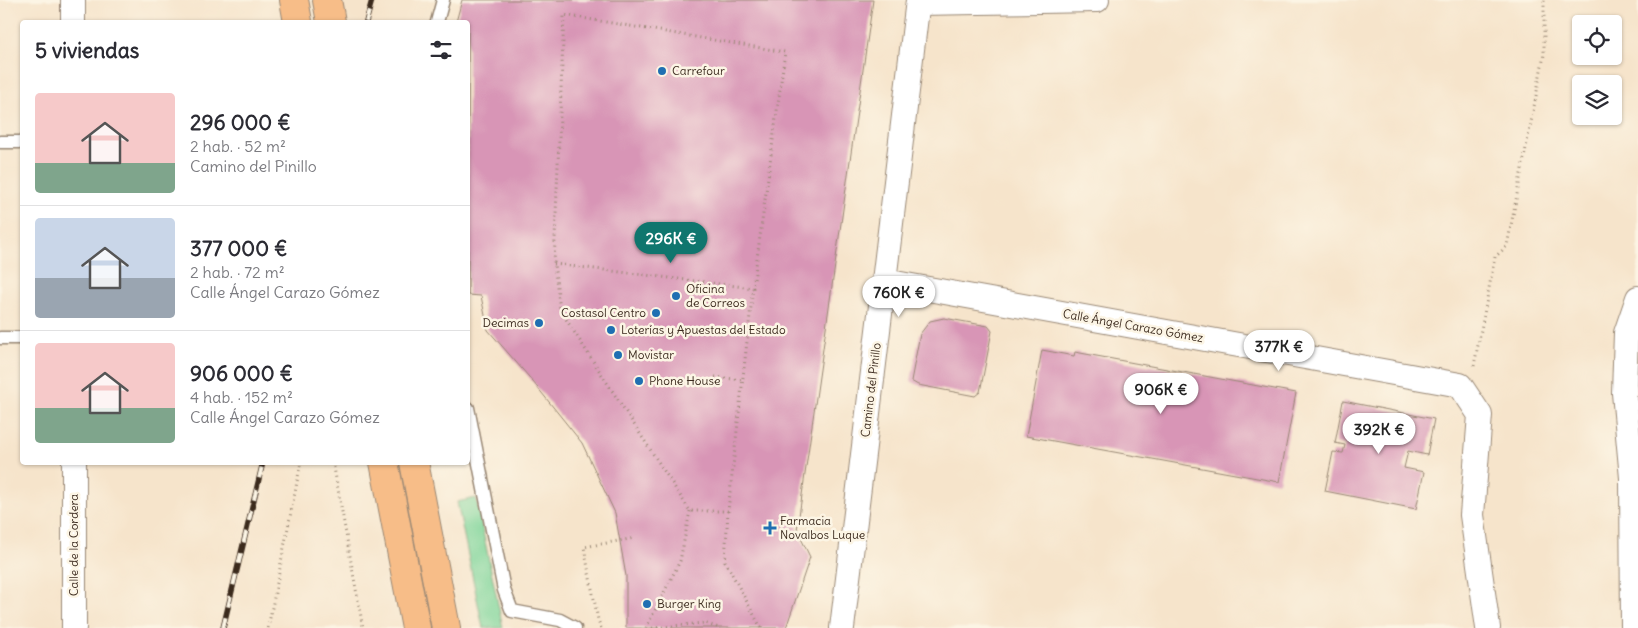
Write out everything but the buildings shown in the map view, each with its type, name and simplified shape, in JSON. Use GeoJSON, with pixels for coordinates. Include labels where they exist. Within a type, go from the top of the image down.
{"type":"FeatureCollection","features":[{"type":"Feature","properties":{"kind":"main road"},"geometry":{"type":"LineString","coordinates":[[294,0],[298,20]]}},
{"type":"Feature","properties":{"kind":"main road"},"geometry":{"type":"LineString","coordinates":[[327,0],[331,20]]}},
{"type":"Feature","properties":{"kind":"main road"},"geometry":{"type":"LineString","coordinates":[[385,465],[416,628]]}},
{"type":"Feature","properties":{"kind":"main road"},"geometry":{"type":"LineString","coordinates":[[415,465],[446,628]]}},
{"type":"Feature","properties":{"kind":"street"},"geometry":{"type":"LineString","coordinates":[[73,0],[73,20]]}},
{"type":"Feature","properties":{"kind":"street"},"geometry":{"type":"LineString","coordinates":[[918,1],[1097,0]]}},
{"type":"Feature","properties":{"kind":"street","name":"Camino del Pinillo"},"geometry":{"type":"LineString","coordinates":[[842,628],[918,1]]}},
{"type":"Feature","properties":{"kind":"street","name":"Calle Ángel Carazo Gómez"},"geometry":{"type":"LineString","coordinates":[[884,281],[1460,385]]}},
{"type":"Feature","properties":{"kind":"street"},"geometry":{"type":"LineString","coordinates":[[1633,628],[1635,477],[1624,393],[1626,334],[1638,298]]}},
{"type":"Feature","properties":{"kind":"street"},"geometry":{"type":"LineString","coordinates":[[1460,385],[1480,415],[1472,515],[1488,628]]}},
{"type":"Feature","properties":{"kind":"street","name":"Calle de la Cordera"},"geometry":{"type":"LineString","coordinates":[[74,465],[74,628]]}},
{"type":"Feature","properties":{"kind":"lane"},"geometry":{"type":"LineString","coordinates":[[438,20],[443,0]]}},
{"type":"Feature","properties":{"kind":"lane"},"geometry":{"type":"LineString","coordinates":[[0,142],[20,142]]}},
{"type":"Feature","properties":{"kind":"lane"},"geometry":{"type":"LineString","coordinates":[[0,338],[20,338]]}},
{"type":"Feature","properties":{"kind":"lane"},"geometry":{"type":"LineString","coordinates":[[470,418],[504,590],[512,611],[560,620],[575,628]]}},
{"type":"Feature","properties":{"kind":"path"},"geometry":{"type":"LineString","coordinates":[[1460,385],[1476,364],[1495,257],[1507,246],[1544,55],[1544,0]]}},
{"type":"Feature","properties":{"kind":"path"},"geometry":{"type":"LineString","coordinates":[[646,628],[680,561],[690,512],[560,310],[554,264],[564,15],[786,52],[753,288],[728,511],[725,561],[762,628]]}},
{"type":"Feature","properties":{"kind":"path"},"geometry":{"type":"LineString","coordinates":[[554,264],[753,288]]}},
{"type":"Feature","properties":{"kind":"path"},"geometry":{"type":"LineString","coordinates":[[715,377],[743,380]]}},
{"type":"Feature","properties":{"kind":"path"},"geometry":{"type":"LineString","coordinates":[[268,628],[300,465]]}},
{"type":"Feature","properties":{"kind":"path"},"geometry":{"type":"LineString","coordinates":[[334,465],[362,628]]}},
{"type":"Feature","properties":{"kind":"path"},"geometry":{"type":"LineString","coordinates":[[690,512],[728,511]]}},
{"type":"Feature","properties":{"kind":"path"},"geometry":{"type":"LineString","coordinates":[[602,628],[598,620],[584,547],[635,538]]}},
{"type":"Feature","properties":{"kind":"path"},"geometry":{"type":"LineString","coordinates":[[652,628],[704,623],[719,628]]}},
{"type":"Feature","properties":{"kind":"green space"},"geometry":{"type":"Polygon","coordinates":[[[476,498],[503,628],[483,628],[457,502],[476,498]]]}},
{"type":"Feature","properties":{"kind":"railway"},"geometry":{"type":"LineString","coordinates":[[367,20],[372,0]]}},
{"type":"Feature","properties":{"kind":"railway"},"geometry":{"type":"LineString","coordinates":[[223,628],[262,465]]}},
{"type":"Feature","properties":{"kind":"place","name":"Carrefour"},"geometry":{"type":"Point","coordinates":[662,71]}},
{"type":"Feature","properties":{"kind":"place","name":"Oficina de Correos"},"geometry":{"type":"Point","coordinates":[676,296]}},
{"type":"Feature","properties":{"kind":"place","name":"Costasol Centro"},"geometry":{"type":"Point","coordinates":[656,313]}},
{"type":"Feature","properties":{"kind":"place","name":"Decimas"},"geometry":{"type":"Point","coordinates":[539,323]}},
{"type":"Feature","properties":{"kind":"place","name":"Loterías y Apuestas del Estado"},"geometry":{"type":"Point","coordinates":[611,330]}},
{"type":"Feature","properties":{"kind":"place","name":"Movistar"},"geometry":{"type":"Point","coordinates":[618,355]}},
{"type":"Feature","properties":{"kind":"place","name":"Phone House"},"geometry":{"type":"Point","coordinates":[639,381]}},
{"type":"Feature","properties":{"kind":"place","name":"Farmacia Novalbos Luque"},"geometry":{"type":"Point","coordinates":[770,528]}},
{"type":"Feature","properties":{"kind":"place","name":"Burger King"},"geometry":{"type":"Point","coordinates":[647,604]}}]}
